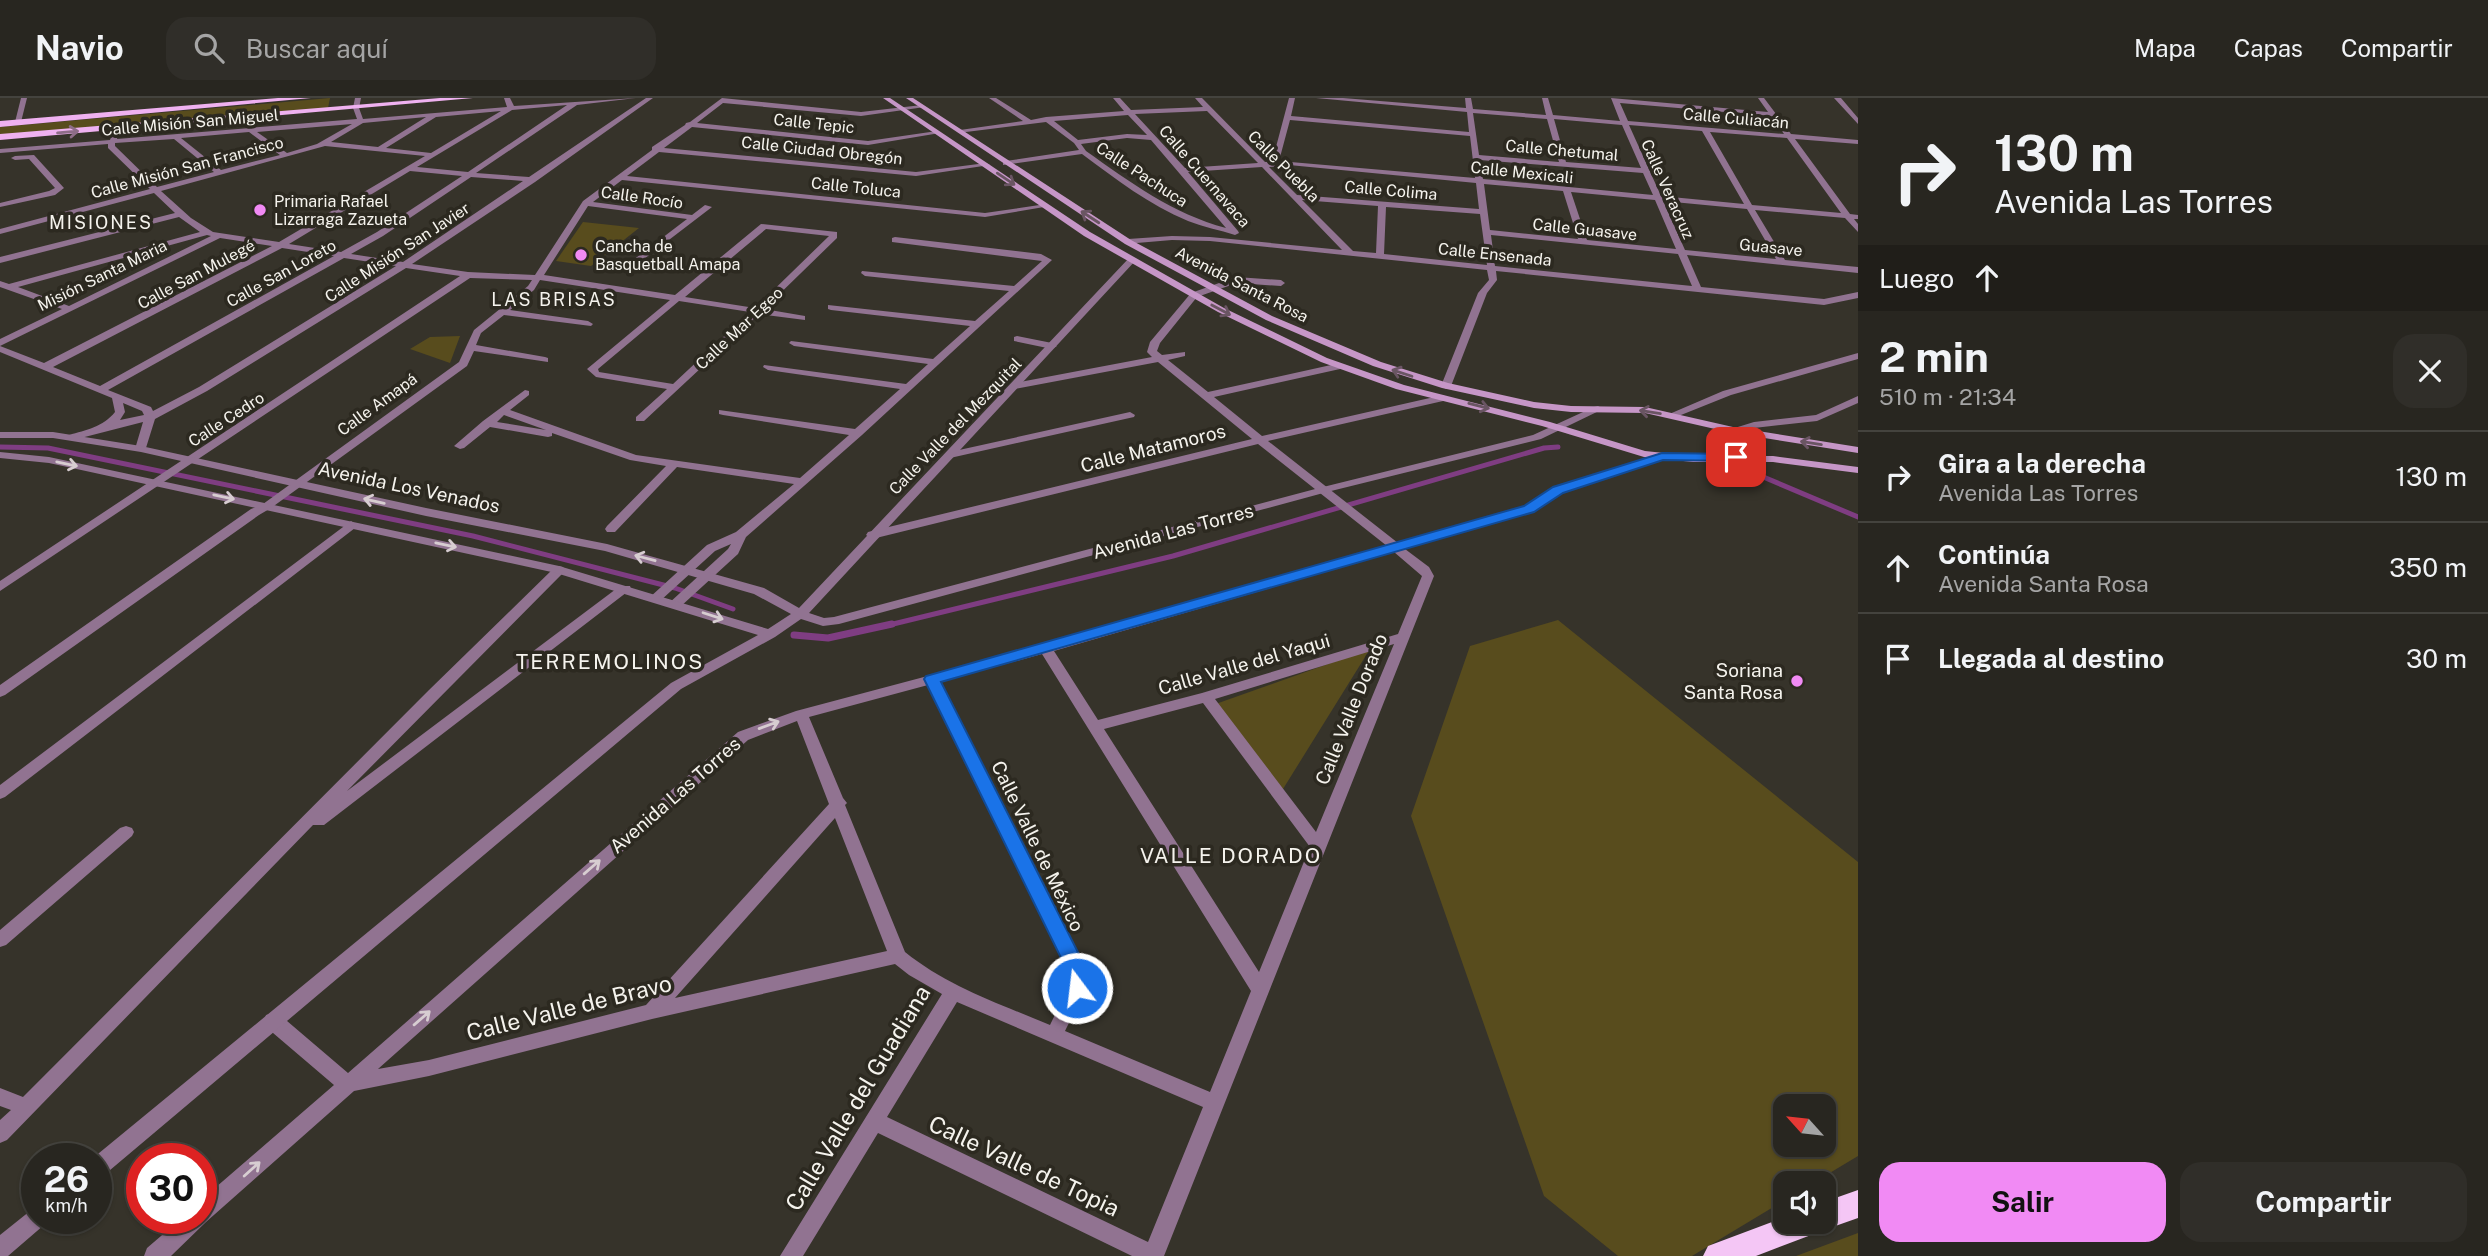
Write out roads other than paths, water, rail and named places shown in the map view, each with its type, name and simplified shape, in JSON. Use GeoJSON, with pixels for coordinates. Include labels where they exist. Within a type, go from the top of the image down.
{"type":"FeatureCollection","features":[{"type":"Feature","properties":{"kind":"highway"},"geometry":{"type":"LineString","coordinates":[[1836,1212],[1858,1204]]}},
{"type":"Feature","properties":{"kind":"highway"},"geometry":{"type":"LineString","coordinates":[[1718,1256],[1778,1234]]}},
{"type":"Feature","properties":{"kind":"main road"},"geometry":{"type":"LineString","coordinates":[[0,124],[307,98]]}},
{"type":"Feature","properties":{"kind":"main road"},"geometry":{"type":"LineString","coordinates":[[0,137],[117,128],[357,103],[469,98]]}},
{"type":"Feature","properties":{"kind":"main road","name":"Avenida Santa Rosa"},"geometry":{"type":"LineString","coordinates":[[886,98],[1046,206],[1132,260],[1274,337],[1340,366],[1443,398],[1662,457],[1791,460],[1858,470]]}},
{"type":"Feature","properties":{"kind":"main road","name":"Avenida Santa Rosa"},"geometry":{"type":"LineString","coordinates":[[909,98],[1128,242],[1210,287],[1328,345],[1387,368],[1446,386],[1534,405],[1645,410],[1733,430],[1858,450]]}},
{"type":"Feature","properties":{"kind":"main road"},"geometry":{"type":"LineString","coordinates":[[1713,426],[1732,437],[1738,445],[1736,457]]}},
{"type":"Feature","properties":{"kind":"street"},"geometry":{"type":"LineString","coordinates":[[18,122],[24,98]]}},
{"type":"Feature","properties":{"kind":"street"},"geometry":{"type":"LineString","coordinates":[[507,98],[511,108]]}},
{"type":"Feature","properties":{"kind":"street","name":"Calle Misión San Miguel"},"geometry":{"type":"LineString","coordinates":[[0,151],[633,98]]}},
{"type":"Feature","properties":{"kind":"street","name":"Calle Misión San Javier"},"geometry":{"type":"LineString","coordinates":[[73,438],[108,426],[150,417],[203,389],[405,265],[650,98]]}},
{"type":"Feature","properties":{"kind":"street"},"geometry":{"type":"LineString","coordinates":[[803,98],[815,106],[816,111]]}},
{"type":"Feature","properties":{"kind":"street"},"geometry":{"type":"LineString","coordinates":[[993,99],[1013,98]]}},
{"type":"Feature","properties":{"kind":"street","name":"Calle Cuernavaca"},"geometry":{"type":"LineString","coordinates":[[1116,98],[1183,170],[1243,242]]}},
{"type":"Feature","properties":{"kind":"street","name":"Calle Puebla"},"geometry":{"type":"LineString","coordinates":[[1198,98],[1350,253]]}},
{"type":"Feature","properties":{"kind":"street"},"geometry":{"type":"LineString","coordinates":[[1275,163],[1292,98]]}},
{"type":"Feature","properties":{"kind":"street","name":"Calle Culiacán"},"geometry":{"type":"LineString","coordinates":[[1319,98],[1858,142]]}},
{"type":"Feature","properties":{"kind":"street"},"geometry":{"type":"LineString","coordinates":[[1446,386],[1483,293],[1493,280],[1468,98]]}},
{"type":"Feature","properties":{"kind":"street"},"geometry":{"type":"LineString","coordinates":[[1545,98],[1563,164]]}},
{"type":"Feature","properties":{"kind":"street"},"geometry":{"type":"LineString","coordinates":[[1761,98],[1858,230]]}},
{"type":"Feature","properties":{"kind":"street"},"geometry":{"type":"LineString","coordinates":[[1837,98],[1858,122]]}},
{"type":"Feature","properties":{"kind":"street"},"geometry":{"type":"LineString","coordinates":[[724,99],[861,114],[922,107]]}},
{"type":"Feature","properties":{"kind":"street","name":"Calle Amapá"},"geometry":{"type":"LineString","coordinates":[[0,692],[255,512],[272,503],[463,364],[478,330],[531,288],[586,203],[724,99]]}},
{"type":"Feature","properties":{"kind":"street"},"geometry":{"type":"LineString","coordinates":[[993,99],[1028,122]]}},
{"type":"Feature","properties":{"kind":"street"},"geometry":{"type":"LineString","coordinates":[[1615,100],[1773,114]]}},
{"type":"Feature","properties":{"kind":"street","name":"Calle Veracruz"},"geometry":{"type":"LineString","coordinates":[[1615,100],[1698,290]]}},
{"type":"Feature","properties":{"kind":"street"},"geometry":{"type":"LineString","coordinates":[[357,103],[361,121]]}},
{"type":"Feature","properties":{"kind":"street","name":"Calle San Loreto"},"geometry":{"type":"LineString","coordinates":[[100,390],[342,255],[471,174],[576,103]]}},
{"type":"Feature","properties":{"kind":"street","name":"Calle San Mulegé"},"geometry":{"type":"LineString","coordinates":[[45,367],[281,245],[511,108]]}},
{"type":"Feature","properties":{"kind":"street"},"geometry":{"type":"LineString","coordinates":[[960,132],[1046,119],[1208,109]]}},
{"type":"Feature","properties":{"kind":"street"},"geometry":{"type":"LineString","coordinates":[[380,149],[434,115]]}},
{"type":"Feature","properties":{"kind":"street"},"geometry":{"type":"LineString","coordinates":[[1288,118],[1473,134]]}},
{"type":"Feature","properties":{"kind":"street","name":"Calle Pachuca"},"geometry":{"type":"LineString","coordinates":[[1046,119],[1077,142],[1083,152],[1173,212],[1205,226],[1234,232]]}},
{"type":"Feature","properties":{"kind":"street","name":"Calle Misión San Francisco"},"geometry":{"type":"LineString","coordinates":[[0,232],[325,144],[361,121]]}},
{"type":"Feature","properties":{"kind":"street","name":"Calle Tepic"},"geometry":{"type":"LineString","coordinates":[[688,124],[868,143],[937,133]]}},
{"type":"Feature","properties":{"kind":"street"},"geometry":{"type":"LineString","coordinates":[[117,128],[111,143],[180,214],[205,233],[468,275],[535,280],[550,278],[802,318]]}},
{"type":"Feature","properties":{"kind":"street"},"geometry":{"type":"LineString","coordinates":[[1704,130],[1782,262]]}},
{"type":"Feature","properties":{"kind":"street"},"geometry":{"type":"LineString","coordinates":[[252,131],[285,155]]}},
{"type":"Feature","properties":{"kind":"street"},"geometry":{"type":"LineString","coordinates":[[1077,142],[1127,136],[1154,138]]}},
{"type":"Feature","properties":{"kind":"street"},"geometry":{"type":"LineString","coordinates":[[177,138],[219,173]]}},
{"type":"Feature","properties":{"kind":"street"},"geometry":{"type":"LineString","coordinates":[[325,144],[434,155]]}},
{"type":"Feature","properties":{"kind":"street","name":"Calle Ciudad Obregón"},"geometry":{"type":"LineString","coordinates":[[655,149],[916,174],[986,165]]}},
{"type":"Feature","properties":{"kind":"street"},"geometry":{"type":"LineString","coordinates":[[1006,163],[1083,152]]}},
{"type":"Feature","properties":{"kind":"street"},"geometry":{"type":"LineString","coordinates":[[0,161],[28,156],[60,188],[0,205]]}},
{"type":"Feature","properties":{"kind":"street","name":"Calle Chetumal"},"geometry":{"type":"LineString","coordinates":[[1475,157],[1645,171]]}},
{"type":"Feature","properties":{"kind":"street","name":"Calle Mexicali"},"geometry":{"type":"LineString","coordinates":[[1183,170],[1275,163],[1858,217]]}},
{"type":"Feature","properties":{"kind":"street"},"geometry":{"type":"LineString","coordinates":[[410,169],[532,180]]}},
{"type":"Feature","properties":{"kind":"street","name":"Calle Toluca"},"geometry":{"type":"LineString","coordinates":[[618,177],[985,215],[1046,206]]}},
{"type":"Feature","properties":{"kind":"street"},"geometry":{"type":"LineString","coordinates":[[1567,191],[1584,243]]}},
{"type":"Feature","properties":{"kind":"street","name":"Calle Colima"},"geometry":{"type":"LineString","coordinates":[[1295,197],[1484,212]]}},
{"type":"Feature","properties":{"kind":"street","name":"Calle Rocío"},"geometry":{"type":"LineString","coordinates":[[586,203],[694,218]]}},
{"type":"Feature","properties":{"kind":"street"},"geometry":{"type":"LineString","coordinates":[[1380,256],[1382,204]]}},
{"type":"Feature","properties":{"kind":"street"},"geometry":{"type":"LineString","coordinates":[[626,269],[708,207]]}},
{"type":"Feature","properties":{"kind":"street"},"geometry":{"type":"LineString","coordinates":[[0,260],[180,214]]}},
{"type":"Feature","properties":{"kind":"street","name":"Calle Mar Egeo"},"geometry":{"type":"LineString","coordinates":[[639,419],[757,312],[834,234],[764,226],[679,299]]}},
{"type":"Feature","properties":{"kind":"street","name":"Calle Guasave"},"geometry":{"type":"LineString","coordinates":[[1487,232],[1681,252]]}},
{"type":"Feature","properties":{"kind":"street"},"geometry":{"type":"LineString","coordinates":[[5,286],[205,233]]}},
{"type":"Feature","properties":{"kind":"street","name":"Misión Santa Maria"},"geometry":{"type":"LineString","coordinates":[[0,343],[218,236]]}},
{"type":"Feature","properties":{"kind":"street","name":"Calle Ensenada"},"geometry":{"type":"LineString","coordinates":[[1128,242],[1190,238],[1243,242],[1824,302],[1858,295]]}},
{"type":"Feature","properties":{"kind":"street"},"geometry":{"type":"LineString","coordinates":[[660,594],[711,548],[740,535],[803,482],[1048,260],[895,240]]}},
{"type":"Feature","properties":{"kind":"street","name":"Guasave"},"geometry":{"type":"LineString","coordinates":[[1681,252],[1858,270]]}},
{"type":"Feature","properties":{"kind":"street","name":"Calle Valle del Mezquital"},"geometry":{"type":"LineString","coordinates":[[800,614],[1132,260]]}},
{"type":"Feature","properties":{"kind":"street"},"geometry":{"type":"LineString","coordinates":[[865,273],[1016,289]]}},
{"type":"Feature","properties":{"kind":"street","name":"Calle Cedro"},"geometry":{"type":"LineString","coordinates":[[0,587],[468,275]]}},
{"type":"Feature","properties":{"kind":"street"},"geometry":{"type":"LineString","coordinates":[[1158,360],[1152,352],[1155,342],[1194,295],[1210,287],[1246,279],[1281,283]]}},
{"type":"Feature","properties":{"kind":"street"},"geometry":{"type":"LineString","coordinates":[[5,286],[70,309]]}},
{"type":"Feature","properties":{"kind":"street"},"geometry":{"type":"LineString","coordinates":[[675,387],[596,374],[592,369],[679,299]]}},
{"type":"Feature","properties":{"kind":"street"},"geometry":{"type":"LineString","coordinates":[[831,307],[978,324]]}},
{"type":"Feature","properties":{"kind":"street"},"geometry":{"type":"LineString","coordinates":[[504,312],[588,324]]}},
{"type":"Feature","properties":{"kind":"street"},"geometry":{"type":"LineString","coordinates":[[1017,339],[1052,346]]}},
{"type":"Feature","properties":{"kind":"street"},"geometry":{"type":"LineString","coordinates":[[794,343],[936,362]]}},
{"type":"Feature","properties":{"kind":"street"},"geometry":{"type":"LineString","coordinates":[[470,346],[545,359]]}},
{"type":"Feature","properties":{"kind":"street"},"geometry":{"type":"LineString","coordinates":[[0,349],[147,409],[150,417],[141,449]]}},
{"type":"Feature","properties":{"kind":"street"},"geometry":{"type":"LineString","coordinates":[[1015,386],[1182,354]]}},
{"type":"Feature","properties":{"kind":"street"},"geometry":{"type":"LineString","coordinates":[[1672,415],[1727,393],[1858,356]]}},
{"type":"Feature","properties":{"kind":"street","name":"Calle Valle Dorado"},"geometry":{"type":"LineString","coordinates":[[1153,1255],[1428,576],[1425,570],[1158,360]]}},
{"type":"Feature","properties":{"kind":"street"},"geometry":{"type":"LineString","coordinates":[[1205,396],[1340,366]]}},
{"type":"Feature","properties":{"kind":"street"},"geometry":{"type":"LineString","coordinates":[[768,367],[908,387]]}},
{"type":"Feature","properties":{"kind":"street"},"geometry":{"type":"LineString","coordinates":[[460,446],[525,393]]}},
{"type":"Feature","properties":{"kind":"street"},"geometry":{"type":"LineString","coordinates":[[108,426],[120,412],[117,398]]}},
{"type":"Feature","properties":{"kind":"street","name":"Calle Matamoros"},"geometry":{"type":"LineString","coordinates":[[872,535],[1443,398]]}},
{"type":"Feature","properties":{"kind":"street"},"geometry":{"type":"LineString","coordinates":[[1733,430],[1763,422],[1820,418],[1841,405],[1858,399]]}},
{"type":"Feature","properties":{"kind":"street","name":"Avenida Santa Rosa"},"geometry":{"type":"LineString","coordinates":[[1560,428],[1572,419],[1598,409]]}},
{"type":"Feature","properties":{"kind":"street"},"geometry":{"type":"LineString","coordinates":[[502,411],[628,456],[803,482]]}},
{"type":"Feature","properties":{"kind":"street"},"geometry":{"type":"LineString","coordinates":[[723,412],[858,433]]}},
{"type":"Feature","properties":{"kind":"street"},"geometry":{"type":"LineString","coordinates":[[950,455],[1130,415]]}},
{"type":"Feature","properties":{"kind":"street"},"geometry":{"type":"LineString","coordinates":[[488,423],[541,434],[570,435]]}},
{"type":"Feature","properties":{"kind":"street","name":"Avenida Las Torres"},"geometry":{"type":"LineString","coordinates":[[800,614],[824,622],[834,621],[1323,490],[1537,437],[1560,428]]}},
{"type":"Feature","properties":{"kind":"street","name":"Avenida Los Venados"},"geometry":{"type":"LineString","coordinates":[[0,435],[53,435],[141,449],[293,486],[607,548],[683,574],[707,575],[759,591],[800,614]]}},
{"type":"Feature","properties":{"kind":"street"},"geometry":{"type":"LineString","coordinates":[[0,455],[49,460],[272,503],[351,525],[559,570],[625,589],[660,594],[770,634]]}},
{"type":"Feature","properties":{"kind":"street","name":"Avenida Las Torres"},"geometry":{"type":"LineString","coordinates":[[217,1200],[726,749],[761,727],[1046,649],[1529,509],[1558,490],[1662,457]]}},
{"type":"Feature","properties":{"kind":"street"},"geometry":{"type":"LineString","coordinates":[[611,529],[674,464]]}},
{"type":"Feature","properties":{"kind":"street"},"geometry":{"type":"LineString","coordinates":[[0,793],[351,525]]}},
{"type":"Feature","properties":{"kind":"street"},"geometry":{"type":"LineString","coordinates":[[679,601],[734,551],[740,535]]}},
{"type":"Feature","properties":{"kind":"street"},"geometry":{"type":"LineString","coordinates":[[0,1134],[559,570]]}},
{"type":"Feature","properties":{"kind":"street"},"geometry":{"type":"LineString","coordinates":[[278,851],[625,589]]}},
{"type":"Feature","properties":{"kind":"street"},"geometry":{"type":"LineString","coordinates":[[112,1156],[676,686],[770,634],[800,614]]}},
{"type":"Feature","properties":{"kind":"street","name":"Calle Valle del Yaqui"},"geometry":{"type":"LineString","coordinates":[[1095,726],[1206,697],[1403,637]]}},
{"type":"Feature","properties":{"kind":"street"},"geometry":{"type":"LineString","coordinates":[[1046,649],[1259,988]]}},
{"type":"Feature","properties":{"kind":"street","name":"Calle Valle de México"},"geometry":{"type":"LineString","coordinates":[[932,679],[1078,972],[1077,988],[1055,1034]]}},
{"type":"Feature","properties":{"kind":"street"},"geometry":{"type":"LineString","coordinates":[[1206,697],[1318,846]]}},
{"type":"Feature","properties":{"kind":"street","name":"Calle Valle del Guadiana"},"geometry":{"type":"LineString","coordinates":[[791,1256],[953,992],[915,970],[898,956],[839,803],[801,714]]}},
{"type":"Feature","properties":{"kind":"street"},"geometry":{"type":"LineString","coordinates":[[652,1011],[839,803]]}},
{"type":"Feature","properties":{"kind":"street"},"geometry":{"type":"LineString","coordinates":[[0,940],[126,832]]}},
{"type":"Feature","properties":{"kind":"street","name":"Calle Valle de Bravo"},"geometry":{"type":"LineString","coordinates":[[347,1084],[429,1068],[652,1011],[898,956]]}},
{"type":"Feature","properties":{"kind":"street"},"geometry":{"type":"LineString","coordinates":[[953,992],[1213,1102]]}},
{"type":"Feature","properties":{"kind":"street"},"geometry":{"type":"LineString","coordinates":[[272,1021],[347,1084]]}},
{"type":"Feature","properties":{"kind":"street"},"geometry":{"type":"LineString","coordinates":[[0,1097],[26,1107]]}},
{"type":"Feature","properties":{"kind":"street","name":"Calle Valle de Topia"},"geometry":{"type":"LineString","coordinates":[[874,1121],[1153,1255]]}},
{"type":"Feature","properties":{"kind":"street"},"geometry":{"type":"LineString","coordinates":[[0,1249],[21,1231]]}},
{"type":"Feature","properties":{"kind":"street"},"geometry":{"type":"LineString","coordinates":[[155,1256],[179,1234]]}},
{"type":"Feature","properties":{"kind":"waterway"},"geometry":{"type":"LineString","coordinates":[[0,447],[48,448],[473,536],[675,588],[733,609]]}},
{"type":"Feature","properties":{"kind":"waterway"},"geometry":{"type":"LineString","coordinates":[[885,626],[1173,556],[1544,448],[1558,447]]}},
{"type":"Feature","properties":{"kind":"waterway"},"geometry":{"type":"LineString","coordinates":[[1742,468],[1858,517]]}},
{"type":"Feature","properties":{"kind":"waterway"},"geometry":{"type":"LineString","coordinates":[[794,635],[828,638],[892,624]]}},
{"type":"Feature","properties":{"kind":"place","name":"Primaria Rafael Lizarraga Zazueta"},"geometry":{"type":"Point","coordinates":[260,210]}},
{"type":"Feature","properties":{"kind":"place","name":"Cancha de Basquetball Amapa"},"geometry":{"type":"Point","coordinates":[581,255]}},
{"type":"Feature","properties":{"kind":"place","name":"Soriana Santa Rosa"},"geometry":{"type":"Point","coordinates":[1797,681]}},
{"type":"Feature","properties":{"kind":"district","name":"MISIONES"},"geometry":{"type":"Point","coordinates":[101,223]}},
{"type":"Feature","properties":{"kind":"district","name":"LAS BRISAS"},"geometry":{"type":"Point","coordinates":[554,300]}},
{"type":"Feature","properties":{"kind":"district","name":"TERREMOLINOS"},"geometry":{"type":"Point","coordinates":[610,662]}},
{"type":"Feature","properties":{"kind":"district","name":"VALLE DORADO"},"geometry":{"type":"Point","coordinates":[1231,856]}}]}
